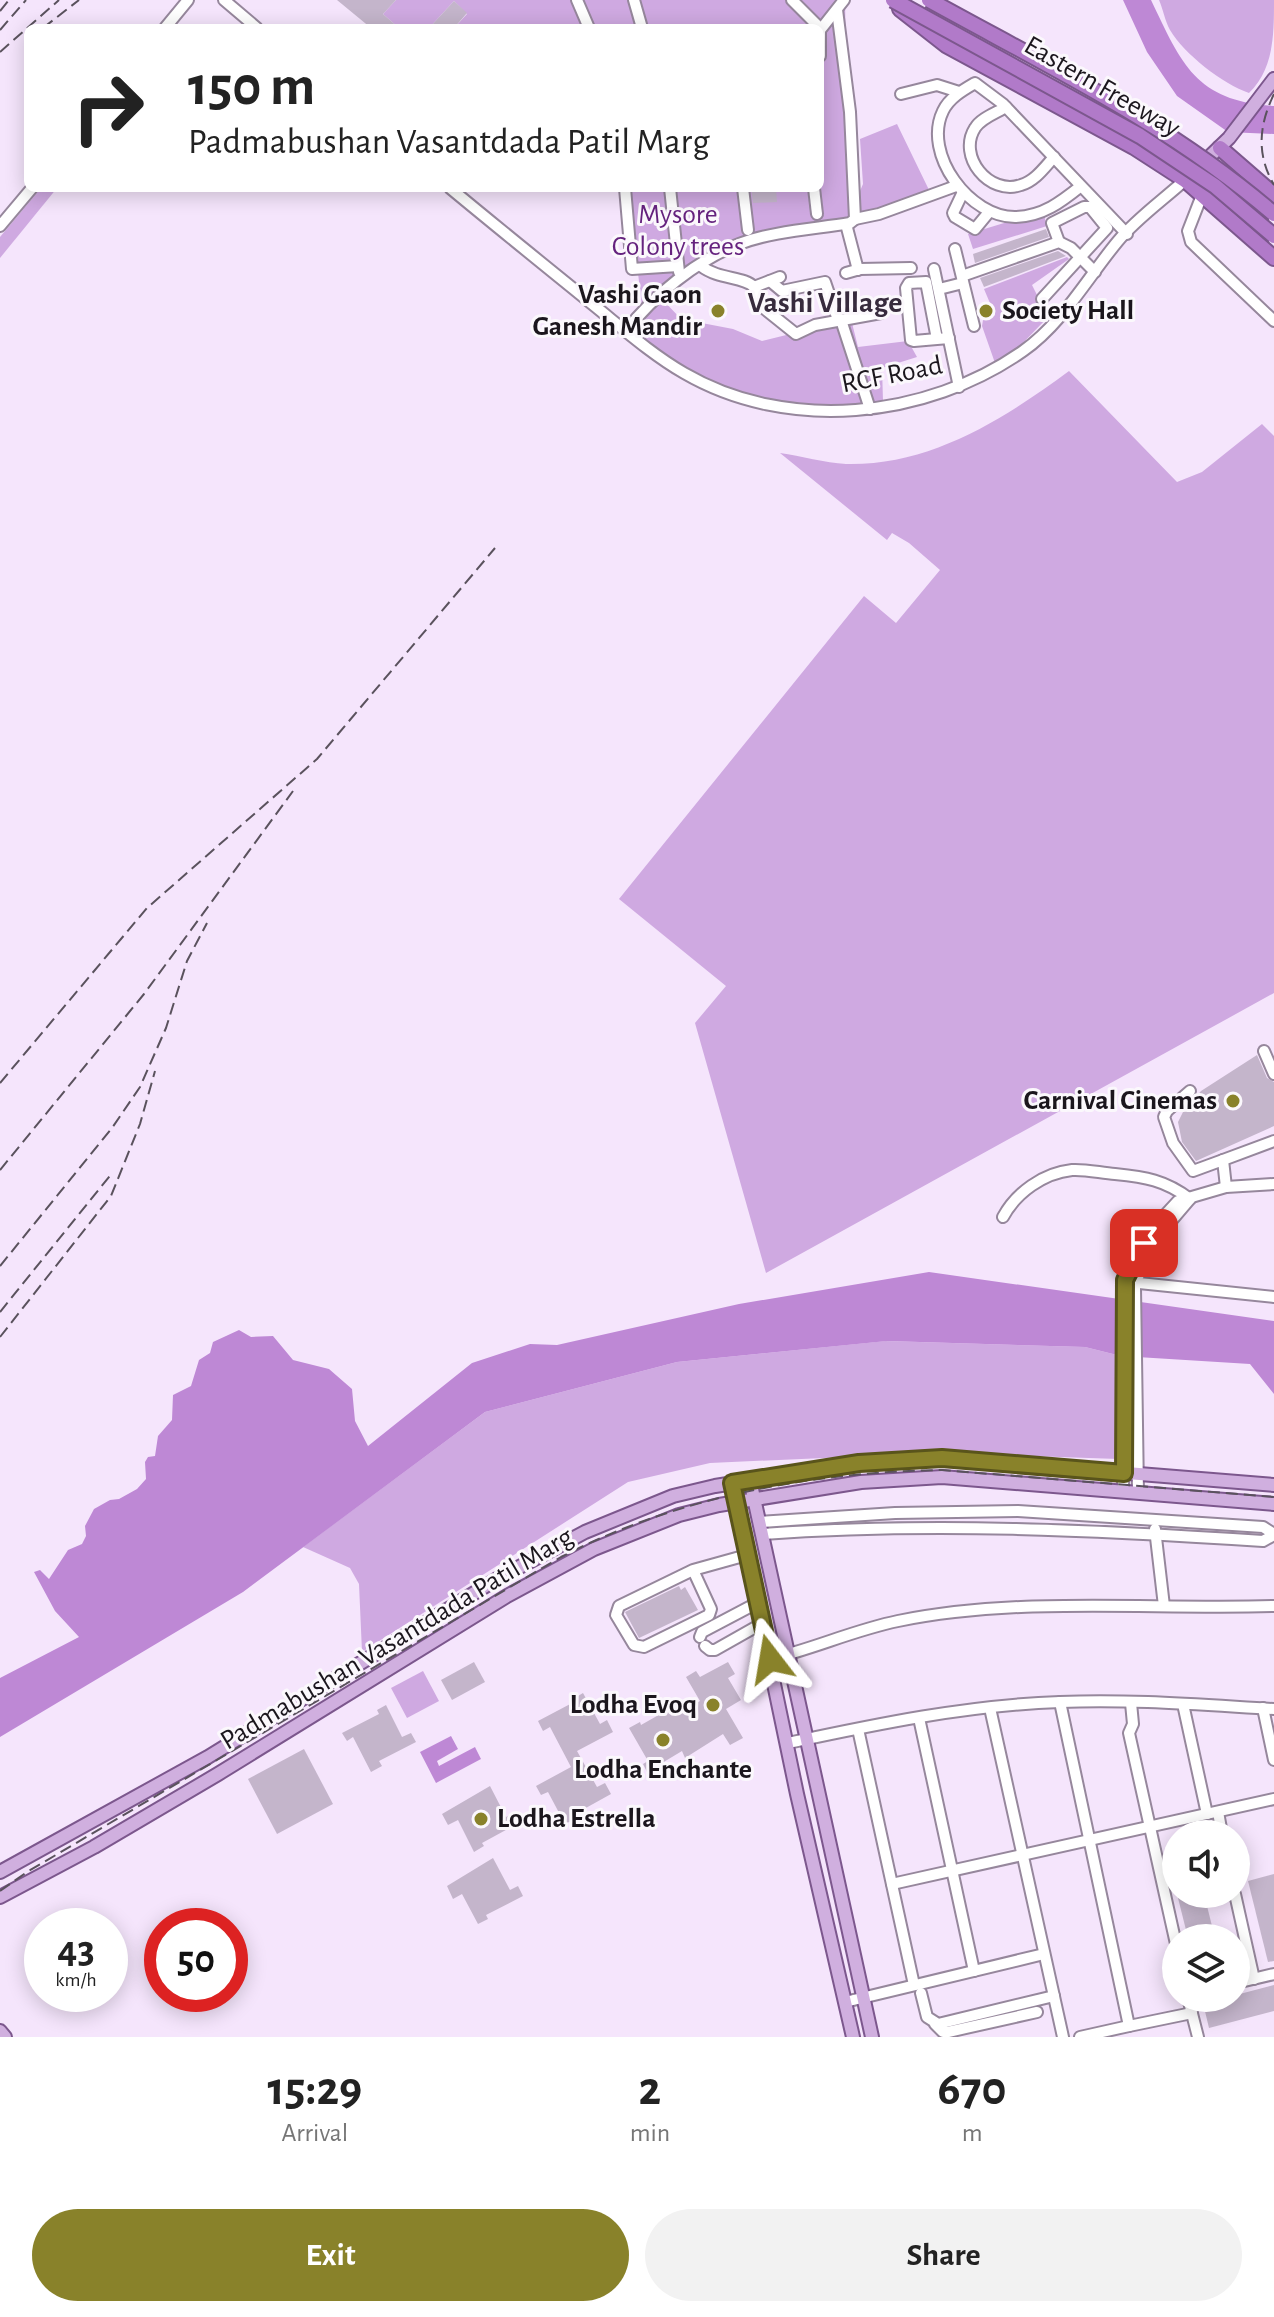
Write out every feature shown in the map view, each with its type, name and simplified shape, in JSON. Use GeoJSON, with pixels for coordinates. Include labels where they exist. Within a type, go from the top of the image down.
{"type":"FeatureCollection","features":[{"type":"Feature","properties":{"kind":"highway"},"geometry":{"type":"LineString","coordinates":[[891,0],[946,45],[1134,147],[1185,180],[1274,258]]}},
{"type":"Feature","properties":{"kind":"highway","name":"Eastern Freeway"},"geometry":{"type":"LineString","coordinates":[[891,0],[1140,136],[1215,186],[1274,236]]}},
{"type":"Feature","properties":{"kind":"highway","name":"Eastern Freeway"},"geometry":{"type":"LineString","coordinates":[[929,0],[1159,127],[1226,173],[1274,214]]}},
{"type":"Feature","properties":{"kind":"highway"},"geometry":{"type":"LineString","coordinates":[[1225,143],[1274,195]]}},
{"type":"Feature","properties":{"kind":"main road"},"geometry":{"type":"LineString","coordinates":[[1185,180],[1225,143],[1274,79]]}},
{"type":"Feature","properties":{"kind":"main road","name":"Padmabushan Vasantdada Patil Marg"},"geometry":{"type":"LineString","coordinates":[[0,1872],[165,1781],[497,1579],[585,1532],[673,1496],[732,1483],[859,1463],[942,1458],[1274,1485]]}},
{"type":"Feature","properties":{"kind":"main road","name":"Padmabushan Vasantdada Patil Marg"},"geometry":{"type":"LineString","coordinates":[[0,1897],[175,1800],[507,1596],[582,1556],[679,1515],[736,1502],[861,1482],[942,1477],[1274,1504]]}},
{"type":"Feature","properties":{"kind":"main road"},"geometry":{"type":"LineString","coordinates":[[750,1480],[872,2037]]}},
{"type":"Feature","properties":{"kind":"main road"},"geometry":{"type":"LineString","coordinates":[[732,1483],[797,1794],[853,2037]]}},
{"type":"Feature","properties":{"kind":"main road"},"geometry":{"type":"LineString","coordinates":[[165,1781],[175,1800]]}},
{"type":"Feature","properties":{"kind":"main road"},"geometry":{"type":"LineString","coordinates":[[144,1792],[155,1811]]}},
{"type":"Feature","properties":{"kind":"main road"},"geometry":{"type":"LineString","coordinates":[[0,2031],[5,2037]]}},
{"type":"Feature","properties":{"kind":"street"},"geometry":{"type":"LineString","coordinates":[[168,24],[188,0]]}},
{"type":"Feature","properties":{"kind":"street"},"geometry":{"type":"LineString","coordinates":[[224,0],[252,24]]}},
{"type":"Feature","properties":{"kind":"street"},"geometry":{"type":"LineString","coordinates":[[577,0],[587,24]]}},
{"type":"Feature","properties":{"kind":"street"},"geometry":{"type":"LineString","coordinates":[[634,0],[641,24]]}},
{"type":"Feature","properties":{"kind":"street"},"geometry":{"type":"LineString","coordinates":[[792,0],[816,24]]}},
{"type":"Feature","properties":{"kind":"street"},"geometry":{"type":"LineString","coordinates":[[824,24],[844,0]]}},
{"type":"Feature","properties":{"kind":"street"},"geometry":{"type":"LineString","coordinates":[[837,10],[850,112],[852,271],[911,268]]}},
{"type":"Feature","properties":{"kind":"street"},"geometry":{"type":"LineString","coordinates":[[1081,186],[1056,206],[1042,212],[1015,217],[989,212],[959,189],[942,155],[939,132],[942,111],[959,92],[977,83],[1006,107],[1127,234]]}},
{"type":"Feature","properties":{"kind":"street"},"geometry":{"type":"LineString","coordinates":[[901,94],[937,85],[959,92]]}},
{"type":"Feature","properties":{"kind":"street"},"geometry":{"type":"LineString","coordinates":[[1006,107],[979,122],[973,130],[972,160],[984,177],[1005,188],[1018,187],[1032,181],[1054,157]]}},
{"type":"Feature","properties":{"kind":"street","name":"RCF Road"},"geometry":{"type":"LineString","coordinates":[[455,192],[626,331],[682,372],[750,401],[812,411],[870,409],[959,387],[1027,349],[1127,234],[1185,180]]}},
{"type":"Feature","properties":{"kind":"street"},"geometry":{"type":"LineString","coordinates":[[625,192],[632,269],[679,272],[701,266],[738,244],[879,214],[959,189]]}},
{"type":"Feature","properties":{"kind":"street"},"geometry":{"type":"LineString","coordinates":[[959,189],[953,213],[955,217],[975,229],[989,212]]}},
{"type":"Feature","properties":{"kind":"street"},"geometry":{"type":"LineString","coordinates":[[0,226],[29,192]]}},
{"type":"Feature","properties":{"kind":"street"},"geometry":{"type":"LineString","coordinates":[[626,331],[679,272],[670,192]]}},
{"type":"Feature","properties":{"kind":"street"},"geometry":{"type":"LineString","coordinates":[[743,192],[748,230]]}},
{"type":"Feature","properties":{"kind":"street"},"geometry":{"type":"LineString","coordinates":[[814,192],[817,214]]}},
{"type":"Feature","properties":{"kind":"street"},"geometry":{"type":"LineString","coordinates":[[1202,195],[1188,231],[1191,242],[1274,321]]}},
{"type":"Feature","properties":{"kind":"street"},"geometry":{"type":"LineString","coordinates":[[1042,299],[1106,232],[1106,226],[1087,207],[1052,223],[1059,242]]}},
{"type":"Feature","properties":{"kind":"street"},"geometry":{"type":"LineString","coordinates":[[939,289],[1059,242],[1068,245],[1095,272]]}},
{"type":"Feature","properties":{"kind":"street"},"geometry":{"type":"LineString","coordinates":[[955,249],[974,326]]}},
{"type":"Feature","properties":{"kind":"street"},"geometry":{"type":"LineString","coordinates":[[701,266],[720,278],[746,281],[754,287],[761,306],[796,334],[815,325],[881,313]]}},
{"type":"Feature","properties":{"kind":"street"},"geometry":{"type":"LineString","coordinates":[[934,269],[959,387]]}},
{"type":"Feature","properties":{"kind":"street"},"geometry":{"type":"LineString","coordinates":[[754,287],[775,279],[782,291],[825,282],[870,409]]}},
{"type":"Feature","properties":{"kind":"street"},"geometry":{"type":"LineString","coordinates":[[937,339],[926,282],[909,283],[906,288],[909,338],[914,341],[949,338]]}},
{"type":"Feature","properties":{"kind":"street"},"geometry":{"type":"LineString","coordinates":[[1264,1051],[1274,1074]]}},
{"type":"Feature","properties":{"kind":"street"},"geometry":{"type":"LineString","coordinates":[[1190,1091],[1164,1117],[1173,1143],[1193,1171],[1274,1141]]}},
{"type":"Feature","properties":{"kind":"street"},"geometry":{"type":"LineString","coordinates":[[1223,1160],[1226,1187]]}},
{"type":"Feature","properties":{"kind":"street"},"geometry":{"type":"LineString","coordinates":[[1003,1217],[1022,1191],[1071,1170],[1156,1178],[1190,1199]]}},
{"type":"Feature","properties":{"kind":"street"},"geometry":{"type":"LineString","coordinates":[[1123,1492],[1125,1363],[1132,1286],[1153,1228],[1178,1201],[1226,1187],[1274,1184]]}},
{"type":"Feature","properties":{"kind":"street"},"geometry":{"type":"LineString","coordinates":[[1132,1286],[1274,1297]]}},
{"type":"Feature","properties":{"kind":"street"},"geometry":{"type":"LineString","coordinates":[[1132,1286],[1138,1364],[1138,1493]]}},
{"type":"Feature","properties":{"kind":"street"},"geometry":{"type":"LineString","coordinates":[[1018,1511],[1263,1527],[1274,1535],[1263,1541],[1017,1529],[762,1528],[882,1514],[1018,1511]]}},
{"type":"Feature","properties":{"kind":"street"},"geometry":{"type":"LineString","coordinates":[[1017,1529],[1018,1511]]}},
{"type":"Feature","properties":{"kind":"street"},"geometry":{"type":"LineString","coordinates":[[882,1514],[882,1527]]}},
{"type":"Feature","properties":{"kind":"street"},"geometry":{"type":"LineString","coordinates":[[1155,1521],[1164,1606]]}},
{"type":"Feature","properties":{"kind":"street"},"geometry":{"type":"LineString","coordinates":[[693,1570],[711,1609],[709,1615],[644,1647],[634,1645],[616,1615],[619,1606],[693,1570],[747,1555]]}},
{"type":"Feature","properties":{"kind":"street"},"geometry":{"type":"LineString","coordinates":[[757,1603],[702,1632],[703,1641],[710,1650],[715,1650],[761,1624]]}},
{"type":"Feature","properties":{"kind":"street"},"geometry":{"type":"LineString","coordinates":[[770,1659],[855,1632],[913,1619],[1007,1608],[1274,1606]]}},
{"type":"Feature","properties":{"kind":"street"},"geometry":{"type":"LineString","coordinates":[[788,1743],[990,1708],[1060,1702],[1183,1704],[1269,1709],[1274,1760]]}},
{"type":"Feature","properties":{"kind":"street"},"geometry":{"type":"LineString","coordinates":[[1060,1702],[1129,2026]]}},
{"type":"Feature","properties":{"kind":"street"},"geometry":{"type":"LineString","coordinates":[[1131,1703],[1133,1724],[1129,1733],[1172,1924]]}},
{"type":"Feature","properties":{"kind":"street"},"geometry":{"type":"LineString","coordinates":[[1183,1704],[1215,1820]]}},
{"type":"Feature","properties":{"kind":"street"},"geometry":{"type":"LineString","coordinates":[[990,1708],[1063,2037]]}},
{"type":"Feature","properties":{"kind":"street"},"geometry":{"type":"LineString","coordinates":[[919,1718],[974,1971]]}},
{"type":"Feature","properties":{"kind":"street"},"geometry":{"type":"LineString","coordinates":[[858,1729],[917,1989],[927,2017],[943,2032],[948,2032],[1037,2012]]}},
{"type":"Feature","properties":{"kind":"street"},"geometry":{"type":"LineString","coordinates":[[892,1884],[1274,1799]]}},
{"type":"Feature","properties":{"kind":"street"},"geometry":{"type":"LineString","coordinates":[[1238,1908],[1254,1979]]}},
{"type":"Feature","properties":{"kind":"street"},"geometry":{"type":"LineString","coordinates":[[845,2002],[917,1989],[1044,1954]]}},
{"type":"Feature","properties":{"kind":"street"},"geometry":{"type":"LineString","coordinates":[[1250,1980],[1274,1974]]}},
{"type":"Feature","properties":{"kind":"street"},"geometry":{"type":"LineString","coordinates":[[935,2024],[1054,1996]]}},
{"type":"Feature","properties":{"kind":"street"},"geometry":{"type":"LineString","coordinates":[[1080,2037],[1192,2013],[1198,2037]]}},
{"type":"Feature","properties":{"kind":"green space"},"geometry":{"type":"Polygon","coordinates":[[[396,0],[570,0],[580,24],[458,24],[467,14],[454,1],[433,24],[394,24],[383,14],[396,0]]]}},
{"type":"Feature","properties":{"kind":"green space","name":"Mysore Colony trees"},"geometry":{"type":"Polygon","coordinates":[[[582,0],[845,0],[849,217],[863,184],[860,139],[897,124],[929,190],[849,220],[738,244],[642,307],[628,192],[824,192],[824,24],[592,24],[582,0]]]}},
{"type":"Feature","properties":{"kind":"green space"},"geometry":{"type":"Polygon","coordinates":[[[1159,0],[1274,0],[1273,38],[1268,62],[1249,93],[1216,75],[1185,49],[1170,30],[1159,0]]]}},
{"type":"Feature","properties":{"kind":"green space"},"geometry":{"type":"Polygon","coordinates":[[[38,192],[54,192],[0,258],[0,237],[38,192]]]}},
{"type":"Feature","properties":{"kind":"green space"},"geometry":{"type":"Polygon","coordinates":[[[1043,211],[1047,226],[973,249],[968,234],[1043,211]]]}},
{"type":"Feature","properties":{"kind":"green space"},"geometry":{"type":"Polygon","coordinates":[[[1067,257],[1069,259],[1032,285],[1048,317],[1019,347],[995,363],[982,326],[983,320],[995,315],[984,289],[1067,257]]]}},
{"type":"Feature","properties":{"kind":"green space"},"geometry":{"type":"Polygon","coordinates":[[[662,299],[681,319],[733,329],[762,341],[851,319],[858,347],[908,341],[917,357],[882,368],[883,401],[835,406],[761,397],[693,372],[631,331],[646,312],[662,299]]]}},
{"type":"Feature","properties":{"kind":"green space"},"geometry":{"type":"Polygon","coordinates":[[[1069,371],[1177,482],[1202,472],[1262,424],[1274,436],[1274,993],[766,1273],[695,1023],[726,986],[619,899],[864,596],[896,623],[940,570],[909,543],[892,533],[887,540],[780,453],[846,464],[877,463],[907,457],[936,448],[992,422],[1069,371]]]}},
{"type":"Feature","properties":{"kind":"green space"},"geometry":{"type":"Polygon","coordinates":[[[886,1341],[1085,1347],[1121,1356],[1118,1459],[937,1453],[710,1463],[628,1482],[362,1652],[359,1584],[350,1568],[303,1547],[485,1412],[677,1362],[886,1341]]]}},
{"type":"Feature","properties":{"kind":"green space"},"geometry":{"type":"Polygon","coordinates":[[[423,1671],[439,1701],[407,1718],[391,1688],[423,1671]]]}},
{"type":"Feature","properties":{"kind":"shaded area"},"geometry":{"type":"Polygon","coordinates":[[[1123,0],[1151,0],[1183,61],[1209,87],[1248,103],[1274,106],[1274,134],[1228,132],[1177,96],[1147,52],[1123,0]]]}},
{"type":"Feature","properties":{"kind":"shaded area"},"geometry":{"type":"Polygon","coordinates":[[[929,1272],[1274,1321],[1274,1394],[1250,1364],[1121,1356],[1085,1347],[887,1341],[677,1362],[485,1412],[243,1592],[0,1737],[0,1678],[79,1637],[55,1611],[34,1572],[40,1570],[49,1579],[68,1550],[82,1544],[86,1536],[85,1526],[94,1509],[137,1489],[146,1479],[145,1462],[148,1457],[155,1456],[158,1436],[172,1420],[173,1395],[191,1386],[199,1360],[210,1353],[213,1342],[239,1330],[251,1337],[273,1336],[293,1360],[329,1369],[352,1389],[355,1421],[368,1446],[472,1363],[530,1344],[557,1345],[739,1304],[929,1272]]]}},
{"type":"Feature","properties":{"kind":"shaded area"},"geometry":{"type":"Polygon","coordinates":[[[451,1736],[458,1749],[437,1761],[439,1766],[475,1747],[481,1759],[436,1783],[420,1752],[451,1736]]]}},
{"type":"Feature","properties":{"kind":"building"},"geometry":{"type":"Polygon","coordinates":[[[337,0],[396,0],[383,14],[394,24],[366,24],[337,0]]]}},
{"type":"Feature","properties":{"kind":"building"},"geometry":{"type":"Polygon","coordinates":[[[454,1],[467,13],[457,24],[433,24],[454,1]]]}},
{"type":"Feature","properties":{"kind":"building"},"geometry":{"type":"Polygon","coordinates":[[[752,192],[776,192],[777,202],[753,203],[752,192]]]}},
{"type":"Feature","properties":{"kind":"building"},"geometry":{"type":"Polygon","coordinates":[[[1046,229],[1049,237],[975,263],[973,254],[1046,229]]]}},
{"type":"Feature","properties":{"kind":"building"},"geometry":{"type":"Polygon","coordinates":[[[1058,251],[1066,256],[984,287],[980,278],[1058,251]]]}},
{"type":"Feature","properties":{"kind":"building","name":"Carnival Cinemas"},"geometry":{"type":"Polygon","coordinates":[[[1257,1055],[1267,1078],[1274,1082],[1274,1126],[1196,1161],[1182,1142],[1178,1122],[1183,1112],[1201,1091],[1257,1055]]]}},
{"type":"Feature","properties":{"kind":"building"},"geometry":{"type":"Polygon","coordinates":[[[679,1586],[681,1590],[685,1587],[698,1610],[639,1638],[625,1612],[679,1586]]]}},
{"type":"Feature","properties":{"kind":"building"},"geometry":{"type":"Polygon","coordinates":[[[474,1662],[485,1682],[452,1700],[441,1680],[474,1662]]]}},
{"type":"Feature","properties":{"kind":"building"},"geometry":{"type":"Polygon","coordinates":[[[728,1662],[735,1674],[728,1678],[741,1700],[726,1709],[743,1738],[730,1745],[723,1734],[685,1758],[682,1751],[647,1772],[643,1764],[648,1761],[629,1728],[640,1722],[641,1725],[678,1704],[682,1711],[700,1701],[686,1677],[696,1671],[700,1677],[728,1662]]]}},
{"type":"Feature","properties":{"kind":"building"},"geometry":{"type":"Polygon","coordinates":[[[583,1693],[600,1724],[607,1720],[613,1732],[577,1751],[597,1787],[605,1783],[611,1794],[575,1814],[577,1818],[565,1824],[548,1792],[541,1795],[536,1786],[571,1767],[550,1727],[543,1731],[538,1721],[574,1702],[573,1699],[583,1693]]]}},
{"type":"Feature","properties":{"kind":"building"},"geometry":{"type":"Polygon","coordinates":[[[386,1705],[402,1737],[411,1733],[416,1742],[379,1761],[382,1766],[371,1772],[353,1737],[347,1741],[342,1733],[379,1714],[377,1710],[386,1705]]]}},
{"type":"Feature","properties":{"kind":"building"},"geometry":{"type":"Polygon","coordinates":[[[304,1749],[333,1804],[277,1834],[248,1779],[304,1749]]]}},
{"type":"Feature","properties":{"kind":"building","name":"Lodha Estrella"},"geometry":{"type":"Polygon","coordinates":[[[490,1786],[506,1817],[513,1813],[519,1823],[482,1843],[484,1846],[474,1852],[458,1820],[448,1825],[442,1814],[490,1786]]]}},
{"type":"Feature","properties":{"kind":"building"},"geometry":{"type":"Polygon","coordinates":[[[493,1858],[510,1890],[518,1886],[523,1896],[486,1915],[488,1919],[478,1924],[462,1894],[453,1899],[447,1886],[493,1858]]]}},
{"type":"Feature","properties":{"kind":"building"},"geometry":{"type":"Polygon","coordinates":[[[1274,1874],[1274,1961],[1268,1962],[1250,1880],[1274,1874]]]}},
{"type":"Feature","properties":{"kind":"building"},"geometry":{"type":"Polygon","coordinates":[[[1180,1908],[1208,1908],[1212,1924],[1184,1924],[1180,1908]]]}},
{"type":"Feature","properties":{"kind":"building"},"geometry":{"type":"Polygon","coordinates":[[[1274,1985],[1274,2011],[1209,2028],[1205,2012],[1250,2012],[1250,1991],[1274,1985]]]}},
{"type":"Feature","properties":{"kind":"railway"},"geometry":{"type":"LineString","coordinates":[[0,11],[9,0]]}},
{"type":"Feature","properties":{"kind":"railway"},"geometry":{"type":"LineString","coordinates":[[0,30],[26,0]]}},
{"type":"Feature","properties":{"kind":"railway"},"geometry":{"type":"LineString","coordinates":[[32,24],[59,0]]}},
{"type":"Feature","properties":{"kind":"railway"},"geometry":{"type":"LineString","coordinates":[[48,24],[79,0]]}},
{"type":"Feature","properties":{"kind":"railway"},"geometry":{"type":"LineString","coordinates":[[0,52],[24,31]]}},
{"type":"Feature","properties":{"kind":"railway"},"geometry":{"type":"LineString","coordinates":[[1274,94],[1265,117],[1262,140],[1264,162],[1274,185]]}},
{"type":"Feature","properties":{"kind":"railway"},"geometry":{"type":"LineString","coordinates":[[0,1083],[147,908],[317,759],[495,548]]}},
{"type":"Feature","properties":{"kind":"railway"},"geometry":{"type":"LineString","coordinates":[[0,1170],[144,994],[293,791]]}},
{"type":"Feature","properties":{"kind":"railway"},"geometry":{"type":"LineString","coordinates":[[0,1266],[112,1128],[140,1087],[166,1028],[187,961],[207,923]]}},
{"type":"Feature","properties":{"kind":"railway"},"geometry":{"type":"LineString","coordinates":[[0,1337],[111,1196],[140,1124],[155,1071]]}},
{"type":"Feature","properties":{"kind":"railway"},"geometry":{"type":"LineString","coordinates":[[0,1312],[113,1172]]}},
{"type":"Feature","properties":{"kind":"railway"},"geometry":{"type":"LineString","coordinates":[[0,1891],[27,1872],[561,1557],[651,1518],[746,1492],[794,1483],[844,1476],[942,1470],[1274,1497]]}},
{"type":"Feature","properties":{"kind":"place","name":"Vashi Gaon Ganesh Mandir"},"geometry":{"type":"Point","coordinates":[718,311]}},
{"type":"Feature","properties":{"kind":"place","name":"Society Hall"},"geometry":{"type":"Point","coordinates":[986,311]}},
{"type":"Feature","properties":{"kind":"place","name":"Carnival Cinemas"},"geometry":{"type":"Point","coordinates":[1233,1101]}},
{"type":"Feature","properties":{"kind":"place","name":"Lodha Evoq"},"geometry":{"type":"Point","coordinates":[713,1705]}},
{"type":"Feature","properties":{"kind":"place","name":"Lodha Enchante"},"geometry":{"type":"Point","coordinates":[663,1740]}},
{"type":"Feature","properties":{"kind":"place","name":"Lodha Estrella"},"geometry":{"type":"Point","coordinates":[481,1819]}},
{"type":"Feature","properties":{"kind":"district","name":"Vashi Village"},"geometry":{"type":"Point","coordinates":[825,303]}},
{"type":"Feature","properties":{"kind":"route"},"geometry":{"type":"LineString","coordinates":[[770,1659],[732,1483],[859,1463],[942,1458],[1124,1473],[1125,1280],[1144,1243]]}}]}
